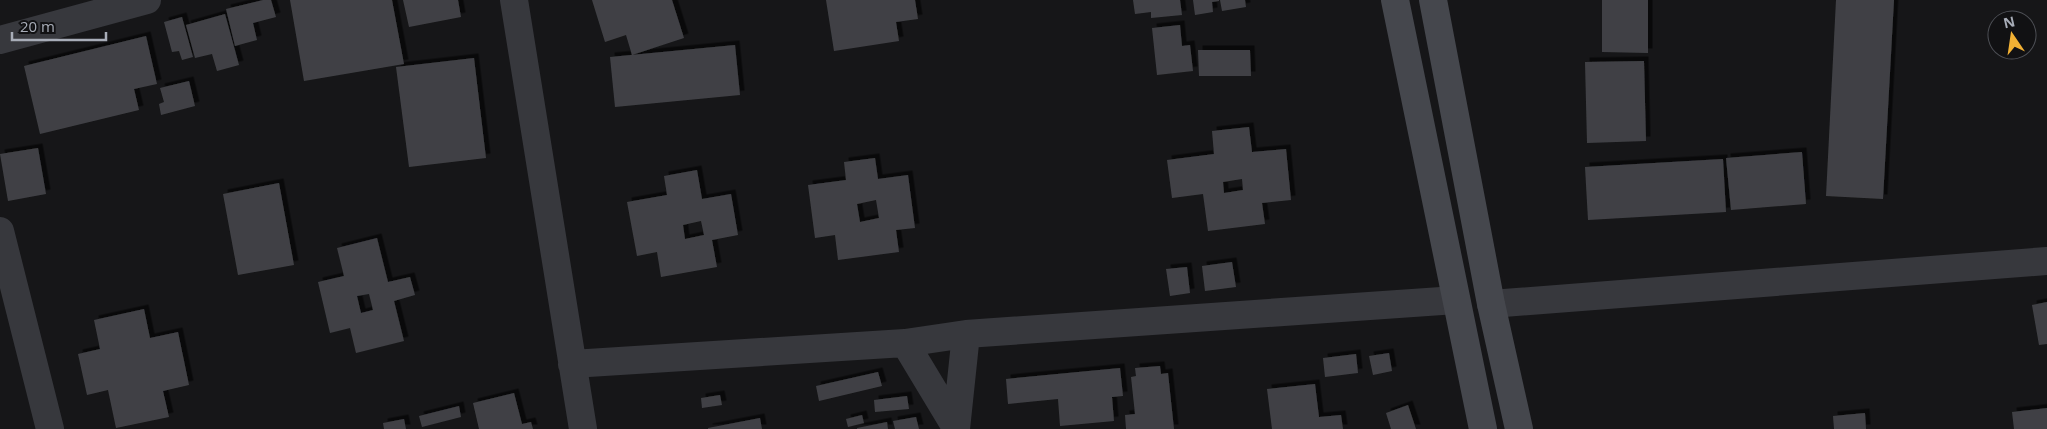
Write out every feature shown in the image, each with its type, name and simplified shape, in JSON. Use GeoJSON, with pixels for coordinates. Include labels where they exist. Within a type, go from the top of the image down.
{"type":"FeatureCollection","features":[{"type":"Feature","properties":{"kind":"street"},"geometry":{"type":"LineString","coordinates":[[0,40],[147,0]]}},
{"type":"Feature","properties":{"kind":"street"},"geometry":{"type":"LineString","coordinates":[[514,0],[582,429]]}},
{"type":"Feature","properties":{"kind":"street"},"geometry":{"type":"LineString","coordinates":[[1395,0],[1483,429]]}},
{"type":"Feature","properties":{"kind":"street"},"geometry":{"type":"LineString","coordinates":[[1433,0],[1492,304],[1519,429]]}},
{"type":"Feature","properties":{"kind":"street"},"geometry":{"type":"LineString","coordinates":[[0,231],[50,429]]}},
{"type":"Feature","properties":{"kind":"street"},"geometry":{"type":"LineString","coordinates":[[1492,304],[2047,261]]}},
{"type":"Feature","properties":{"kind":"street"},"geometry":{"type":"LineString","coordinates":[[572,364],[905,343],[966,334],[1456,300]]}},
{"type":"Feature","properties":{"kind":"street"},"geometry":{"type":"LineString","coordinates":[[956,428],[966,334]]}},
{"type":"Feature","properties":{"kind":"street"},"geometry":{"type":"LineString","coordinates":[[905,343],[956,428]]}},
{"type":"Feature","properties":{"kind":"building"},"geometry":{"type":"Polygon","coordinates":[[[263,0],[271,0],[276,17],[253,23],[257,40],[235,46],[226,9],[263,0]]]}},
{"type":"Feature","properties":{"kind":"building"},"geometry":{"type":"Polygon","coordinates":[[[290,0],[392,0],[404,64],[304,81],[290,0]]]}},
{"type":"Feature","properties":{"kind":"building"},"geometry":{"type":"Polygon","coordinates":[[[403,0],[458,0],[461,17],[409,27],[403,0]]]}},
{"type":"Feature","properties":{"kind":"building"},"geometry":{"type":"Polygon","coordinates":[[[592,0],[672,0],[684,38],[632,55],[626,35],[605,42],[592,0]]]}},
{"type":"Feature","properties":{"kind":"building"},"geometry":{"type":"Polygon","coordinates":[[[826,0],[915,0],[918,19],[896,22],[899,41],[834,51],[826,0]]]}},
{"type":"Feature","properties":{"kind":"building"},"geometry":{"type":"Polygon","coordinates":[[[1133,0],[1180,0],[1182,15],[1151,18],[1151,12],[1135,14],[1133,0]]]}},
{"type":"Feature","properties":{"kind":"building"},"geometry":{"type":"Polygon","coordinates":[[[1193,0],[1219,1],[1212,2],[1213,12],[1195,15],[1193,0]]]}},
{"type":"Feature","properties":{"kind":"building"},"geometry":{"type":"Polygon","coordinates":[[[1220,0],[1245,0],[1246,7],[1222,11],[1220,0]]]}},
{"type":"Feature","properties":{"kind":"building"},"geometry":{"type":"Polygon","coordinates":[[[1602,0],[1648,0],[1648,53],[1602,52],[1602,0]]]}},
{"type":"Feature","properties":{"kind":"building"},"geometry":{"type":"Polygon","coordinates":[[[1836,0],[1894,0],[1883,199],[1826,196],[1836,0]]]}},
{"type":"Feature","properties":{"kind":"building"},"geometry":{"type":"Polygon","coordinates":[[[225,14],[239,65],[217,71],[212,54],[195,58],[186,25],[225,14]]]}},
{"type":"Feature","properties":{"kind":"building"},"geometry":{"type":"Polygon","coordinates":[[[182,17],[193,57],[182,60],[179,51],[172,52],[164,22],[182,17]]]}},
{"type":"Feature","properties":{"kind":"building"},"geometry":{"type":"Polygon","coordinates":[[[1180,25],[1182,46],[1190,45],[1193,71],[1157,75],[1152,28],[1180,25]]]}},
{"type":"Feature","properties":{"kind":"building"},"geometry":{"type":"Polygon","coordinates":[[[146,36],[157,84],[134,89],[139,110],[40,134],[24,66],[146,36]]]}},
{"type":"Feature","properties":{"kind":"building"},"geometry":{"type":"Polygon","coordinates":[[[735,45],[740,95],[615,107],[610,57],[735,45]]]}},
{"type":"Feature","properties":{"kind":"building"},"geometry":{"type":"Polygon","coordinates":[[[1198,50],[1250,50],[1251,76],[1199,76],[1198,50]]]}},
{"type":"Feature","properties":{"kind":"building"},"geometry":{"type":"Polygon","coordinates":[[[474,58],[486,158],[409,167],[396,67],[474,58]]]}},
{"type":"Feature","properties":{"kind":"building"},"geometry":{"type":"Polygon","coordinates":[[[1644,61],[1646,141],[1587,143],[1585,62],[1644,61]]]}},
{"type":"Feature","properties":{"kind":"building"},"geometry":{"type":"Polygon","coordinates":[[[189,81],[195,106],[161,115],[159,104],[164,102],[160,88],[189,81]]]}},
{"type":"Feature","properties":{"kind":"building"},"geometry":{"type":"Polygon","coordinates":[[[1249,127],[1252,152],[1286,149],[1291,200],[1262,203],[1265,224],[1208,231],[1203,194],[1172,198],[1167,160],[1214,154],[1212,131],[1249,127]],[[1242,179],[1223,182],[1224,193],[1243,190],[1242,179]]]}},
{"type":"Feature","properties":{"kind":"building"},"geometry":{"type":"Polygon","coordinates":[[[38,148],[46,194],[8,201],[0,154],[38,148]]]}},
{"type":"Feature","properties":{"kind":"building"},"geometry":{"type":"Polygon","coordinates":[[[1802,152],[1806,204],[1731,210],[1726,158],[1802,152]]]}},
{"type":"Feature","properties":{"kind":"building"},"geometry":{"type":"Polygon","coordinates":[[[875,158],[878,179],[908,175],[915,228],[896,230],[899,252],[838,260],[835,235],[815,238],[808,185],[846,180],[844,162],[875,158]],[[876,200],[857,204],[860,222],[879,218],[876,200]]]}},
{"type":"Feature","properties":{"kind":"building"},"geometry":{"type":"Polygon","coordinates":[[[1723,159],[1726,212],[1588,220],[1585,167],[1723,159]]]}},
{"type":"Feature","properties":{"kind":"building"},"geometry":{"type":"Polygon","coordinates":[[[697,170],[702,199],[731,194],[738,235],[712,240],[717,267],[661,277],[657,252],[637,256],[627,202],[667,195],[664,176],[697,170]],[[701,221],[683,225],[685,239],[704,235],[701,221]]]}},
{"type":"Feature","properties":{"kind":"building"},"geometry":{"type":"Polygon","coordinates":[[[279,183],[294,265],[238,275],[223,194],[279,183]]]}},
{"type":"Feature","properties":{"kind":"building"},"geometry":{"type":"Polygon","coordinates":[[[377,238],[388,282],[410,277],[415,295],[394,301],[404,341],[356,353],[350,328],[330,333],[318,282],[344,276],[337,248],[377,238]],[[369,294],[357,296],[361,313],[373,310],[369,294]]]}},
{"type":"Feature","properties":{"kind":"building"},"geometry":{"type":"Polygon","coordinates":[[[1232,262],[1236,287],[1205,291],[1202,266],[1232,262]]]}},
{"type":"Feature","properties":{"kind":"building"},"geometry":{"type":"Polygon","coordinates":[[[1187,267],[1190,293],[1170,296],[1166,269],[1187,267]]]}},
{"type":"Feature","properties":{"kind":"building"},"geometry":{"type":"Polygon","coordinates":[[[2047,302],[2047,344],[2039,345],[2032,305],[2047,302]]]}},
{"type":"Feature","properties":{"kind":"building"},"geometry":{"type":"Polygon","coordinates":[[[144,309],[150,338],[178,332],[189,385],[163,391],[169,417],[116,428],[108,390],[87,395],[78,354],[100,349],[94,320],[144,309]]]}},
{"type":"Feature","properties":{"kind":"building"},"geometry":{"type":"Polygon","coordinates":[[[1389,353],[1392,371],[1373,375],[1369,356],[1389,353]]]}},
{"type":"Feature","properties":{"kind":"building"},"geometry":{"type":"Polygon","coordinates":[[[1356,354],[1358,373],[1325,377],[1323,358],[1356,354]]]}},
{"type":"Feature","properties":{"kind":"building"},"geometry":{"type":"Polygon","coordinates":[[[1160,366],[1161,374],[1168,373],[1174,429],[1126,429],[1125,415],[1135,414],[1131,377],[1136,376],[1135,368],[1160,366]]]}},
{"type":"Feature","properties":{"kind":"building"},"geometry":{"type":"Polygon","coordinates":[[[1120,368],[1123,396],[1112,397],[1114,421],[1060,426],[1058,399],[1008,404],[1006,379],[1120,368]]]}},
{"type":"Feature","properties":{"kind":"building"},"geometry":{"type":"Polygon","coordinates":[[[878,372],[882,386],[819,401],[816,386],[878,372]]]}},
{"type":"Feature","properties":{"kind":"building"},"geometry":{"type":"Polygon","coordinates":[[[1315,384],[1319,417],[1341,415],[1343,429],[1272,429],[1267,389],[1315,384]]]}},
{"type":"Feature","properties":{"kind":"building"},"geometry":{"type":"Polygon","coordinates":[[[514,393],[522,424],[531,422],[533,429],[479,429],[473,403],[514,393]]]}},
{"type":"Feature","properties":{"kind":"building"},"geometry":{"type":"Polygon","coordinates":[[[720,395],[722,405],[702,408],[701,398],[720,395]]]}},
{"type":"Feature","properties":{"kind":"building"},"geometry":{"type":"Polygon","coordinates":[[[907,396],[909,409],[875,412],[874,400],[907,396]]]}},
{"type":"Feature","properties":{"kind":"building"},"geometry":{"type":"Polygon","coordinates":[[[1408,405],[1416,429],[1391,429],[1386,413],[1408,405]]]}},
{"type":"Feature","properties":{"kind":"building"},"geometry":{"type":"Polygon","coordinates":[[[459,406],[461,417],[422,427],[419,416],[459,406]]]}},
{"type":"Feature","properties":{"kind":"building"},"geometry":{"type":"Polygon","coordinates":[[[2047,408],[2047,429],[2014,429],[2012,412],[2047,408]]]}},
{"type":"Feature","properties":{"kind":"building"},"geometry":{"type":"Polygon","coordinates":[[[1865,413],[1866,429],[1834,429],[1833,416],[1865,413]]]}},
{"type":"Feature","properties":{"kind":"building"},"geometry":{"type":"Polygon","coordinates":[[[862,415],[864,423],[848,427],[846,419],[862,415]]]}},
{"type":"Feature","properties":{"kind":"building"},"geometry":{"type":"Polygon","coordinates":[[[916,417],[919,429],[895,429],[893,421],[916,417]]]}},
{"type":"Feature","properties":{"kind":"building"},"geometry":{"type":"Polygon","coordinates":[[[760,418],[762,429],[708,429],[708,428],[760,418]]]}},
{"type":"Feature","properties":{"kind":"building"},"geometry":{"type":"Polygon","coordinates":[[[404,419],[406,429],[384,429],[383,423],[404,419]]]}},
{"type":"Feature","properties":{"kind":"building"},"geometry":{"type":"Polygon","coordinates":[[[887,422],[888,429],[857,429],[857,428],[887,422]]]}}]}
